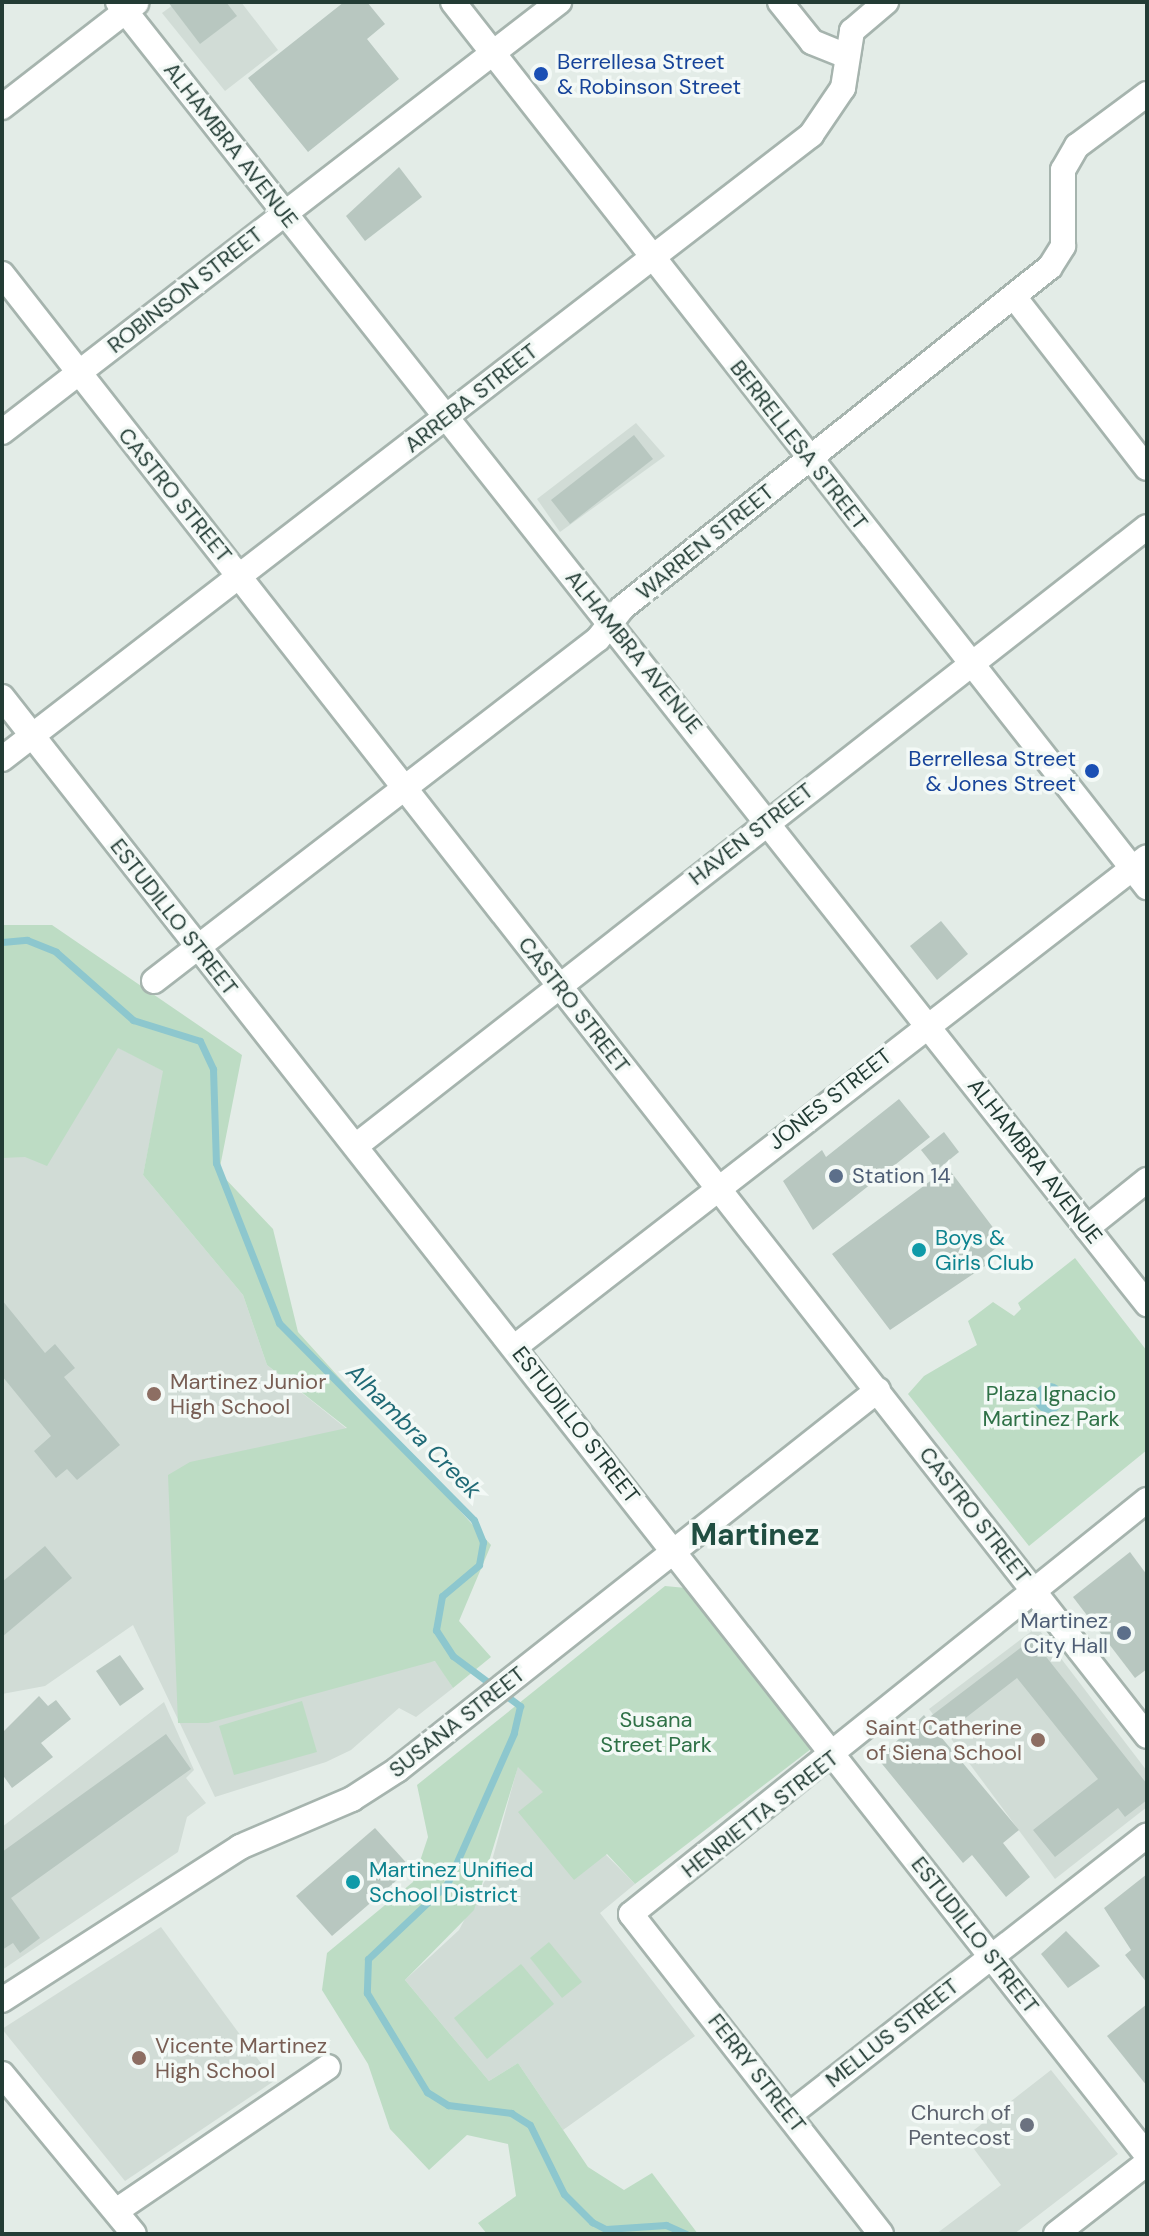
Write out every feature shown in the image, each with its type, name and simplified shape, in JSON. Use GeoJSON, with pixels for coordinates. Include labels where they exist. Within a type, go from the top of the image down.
{"type":"FeatureCollection","features":[{"type":"Feature","properties":{"kind":"street","name":"BERRELLESA STREET"},"geometry":{"type":"LineString","coordinates":[[453,2],[649,257],[971,662],[1142,871]]}},
{"type":"Feature","properties":{"kind":"street","name":"ROBINSON STREET"},"geometry":{"type":"LineString","coordinates":[[2,432],[559,2]]}},
{"type":"Feature","properties":{"kind":"street"},"geometry":{"type":"LineString","coordinates":[[780,2],[812,42],[845,55]]}},
{"type":"Feature","properties":{"kind":"street","name":"ARREBA STREET"},"geometry":{"type":"LineString","coordinates":[[2,759],[811,135],[839,99],[852,31],[886,2]]}},
{"type":"Feature","properties":{"kind":"street"},"geometry":{"type":"LineString","coordinates":[[2,107],[127,5]]}},
{"type":"Feature","properties":{"kind":"street","name":"ALHAMBRA AVENUE"},"geometry":{"type":"LineString","coordinates":[[127,5],[284,213],[768,821],[1147,1304]]}},
{"type":"Feature","properties":{"kind":"street","name":"WARREN STREET"},"geometry":{"type":"LineString","coordinates":[[154,981],[406,787],[1050,267],[1063,246],[1063,170],[1077,146],[1147,94]]}},
{"type":"Feature","properties":{"kind":"street","name":"CASTRO STREET"},"geometry":{"type":"LineString","coordinates":[[2,274],[1147,1736]]}},
{"type":"Feature","properties":{"kind":"street"},"geometry":{"type":"LineString","coordinates":[[1015,298],[1147,468]]}},
{"type":"Feature","properties":{"kind":"street","name":"HAVEN STREET"},"geometry":{"type":"LineString","coordinates":[[357,1145],[1147,527]]}},
{"type":"Feature","properties":{"kind":"street","name":"ESTUDILLO STREET"},"geometry":{"type":"LineString","coordinates":[[2,697],[196,947],[516,1346],[1147,2155]]}},
{"type":"Feature","properties":{"kind":"street","name":"JONES STREET"},"geometry":{"type":"LineString","coordinates":[[516,1346],[925,1023],[1142,871]]}},
{"type":"Feature","properties":{"kind":"street"},"geometry":{"type":"LineString","coordinates":[[1087,1228],[1147,1180]]}},
{"type":"Feature","properties":{"kind":"street","name":"SUSANA STREET"},"geometry":{"type":"LineString","coordinates":[[2,2000],[240,1847],[352,1799],[520,1673],[878,1390]]}},
{"type":"Feature","properties":{"kind":"street","name":"HENRIETTA STREET"},"geometry":{"type":"LineString","coordinates":[[631,1914],[835,1755],[1033,1590],[1147,1500]]}},
{"type":"Feature","properties":{"kind":"street","name":"MELLUS STREET"},"geometry":{"type":"LineString","coordinates":[[789,2115],[1147,1835]]}},
{"type":"Feature","properties":{"kind":"street","name":"FERRY STREET"},"geometry":{"type":"LineString","coordinates":[[631,1914],[881,2234]]}},
{"type":"Feature","properties":{"kind":"street"},"geometry":{"type":"LineString","coordinates":[[116,2211],[328,2067]]}},
{"type":"Feature","properties":{"kind":"street"},"geometry":{"type":"LineString","coordinates":[[2,2074],[134,2234]]}},
{"type":"Feature","properties":{"kind":"street"},"geometry":{"type":"LineString","coordinates":[[1056,2234],[1147,2163]]}},
{"type":"Feature","properties":{"kind":"shaded area"},"geometry":{"type":"Polygon","coordinates":[[[177,2],[241,2],[278,50],[225,91],[162,13],[177,2]]]}},
{"type":"Feature","properties":{"kind":"shaded area"},"geometry":{"type":"Polygon","coordinates":[[[636,423],[665,456],[560,532],[537,499],[636,423]]]}},
{"type":"Feature","properties":{"kind":"shaded area","name":"Martinez Junior High School"},"geometry":{"type":"Polygon","coordinates":[[[2,989],[164,1071],[143,1175],[243,1295],[267,1365],[347,1429],[405,1665],[436,1661],[453,1688],[416,1717],[399,1708],[351,1750],[326,1762],[215,1797],[133,1625],[45,1686],[2,1694],[2,989]]]}},
{"type":"Feature","properties":{"kind":"shaded area","name":"Saint Catherine of Siena School"},"geometry":{"type":"Polygon","coordinates":[[[1037,1627],[1147,1771],[1147,1807],[1055,1879],[929,1709],[1037,1627]]]}},
{"type":"Feature","properties":{"kind":"shaded area"},"geometry":{"type":"Polygon","coordinates":[[[164,1702],[194,1770],[186,1778],[206,1803],[187,1817],[178,1852],[2,1970],[2,1827],[164,1702]]]}},
{"type":"Feature","properties":{"kind":"shaded area"},"geometry":{"type":"Polygon","coordinates":[[[518,1766],[635,1884],[600,1913],[695,2036],[563,2130],[518,2063],[489,2081],[405,1980],[459,1930],[488,1875],[518,1766]]]}},
{"type":"Feature","properties":{"kind":"shaded area","name":"Vicente Martinez High School"},"geometry":{"type":"Polygon","coordinates":[[[161,1927],[274,2081],[125,2181],[2,2029],[161,1927]]]}},
{"type":"Feature","properties":{"kind":"shaded area"},"geometry":{"type":"Polygon","coordinates":[[[1051,2070],[1118,2154],[1014,2234],[936,2234],[1001,2185],[965,2137],[1051,2070]]]}},
{"type":"Feature","properties":{"kind":"green space"},"geometry":{"type":"Polygon","coordinates":[[[2,925],[52,925],[242,1055],[219,1172],[273,1229],[298,1332],[491,1545],[459,1621],[491,1657],[453,1688],[435,1661],[208,1723],[178,1723],[168,1475],[190,1462],[347,1428],[267,1365],[243,1295],[143,1175],[163,1071],[118,1048],[47,1166],[25,1157],[2,1158],[2,925]]]}},
{"type":"Feature","properties":{"kind":"green space","name":"Plaza Ignacio Martinez Park"},"geometry":{"type":"Polygon","coordinates":[[[1075,1258],[1147,1351],[1147,1450],[1029,1546],[908,1394],[924,1376],[977,1345],[968,1321],[993,1302],[1014,1316],[1021,1309],[1018,1303],[1075,1258]]]}},
{"type":"Feature","properties":{"kind":"green space","name":"Susana Street Park"},"geometry":{"type":"Polygon","coordinates":[[[665,1586],[686,1588],[811,1749],[635,1884],[607,1854],[574,1880],[518,1812],[543,1792],[518,1767],[474,1910],[405,1980],[489,2081],[518,2063],[588,2167],[624,2190],[652,2173],[698,2234],[487,2234],[478,2223],[516,2196],[508,2144],[467,2135],[429,2170],[390,2129],[368,2064],[322,1990],[327,1953],[413,1882],[428,1837],[417,1785],[665,1586]]]}},
{"type":"Feature","properties":{"kind":"green space"},"geometry":{"type":"Polygon","coordinates":[[[302,1701],[317,1752],[234,1775],[219,1726],[302,1701]]]}},
{"type":"Feature","properties":{"kind":"green space"},"geometry":{"type":"Polygon","coordinates":[[[549,1942],[582,1982],[562,1998],[530,1958],[549,1942]]]}},
{"type":"Feature","properties":{"kind":"green space"},"geometry":{"type":"Polygon","coordinates":[[[521,1964],[554,2004],[487,2059],[454,2018],[521,1964]]]}},
{"type":"Feature","properties":{"kind":"water"},"geometry":{"type":"Polygon","coordinates":[[[1049,1383],[1059,1388],[1064,1398],[1059,1408],[1049,1413],[1039,1408],[1034,1398],[1039,1388],[1049,1383]]]}},
{"type":"Feature","properties":{"kind":"building"},"geometry":{"type":"Polygon","coordinates":[[[168,2],[226,2],[237,16],[200,44],[168,2]]]}},
{"type":"Feature","properties":{"kind":"building"},"geometry":{"type":"Polygon","coordinates":[[[344,2],[367,2],[385,24],[367,39],[399,79],[308,152],[248,78],[344,2]]]}},
{"type":"Feature","properties":{"kind":"building"},"geometry":{"type":"Polygon","coordinates":[[[399,167],[422,197],[365,241],[346,216],[399,167]]]}},
{"type":"Feature","properties":{"kind":"building"},"geometry":{"type":"Polygon","coordinates":[[[634,435],[653,459],[570,524],[551,500],[634,435]]]}},
{"type":"Feature","properties":{"kind":"building"},"geometry":{"type":"Polygon","coordinates":[[[941,921],[968,954],[937,980],[910,946],[941,921]]]}},
{"type":"Feature","properties":{"kind":"building","name":"Station 14"},"geometry":{"type":"Polygon","coordinates":[[[899,1099],[930,1137],[813,1230],[783,1181],[822,1150],[826,1157],[899,1099]]]}},
{"type":"Feature","properties":{"kind":"building"},"geometry":{"type":"Polygon","coordinates":[[[944,1132],[959,1152],[937,1170],[921,1150],[944,1132]]]}},
{"type":"Feature","properties":{"kind":"building","name":"Boys & Girls Club"},"geometry":{"type":"Polygon","coordinates":[[[948,1168],[1004,1242],[983,1258],[988,1264],[890,1330],[832,1254],[948,1168]]]}},
{"type":"Feature","properties":{"kind":"building"},"geometry":{"type":"Polygon","coordinates":[[[2,1300],[45,1353],[55,1344],[75,1368],[64,1377],[120,1445],[77,1480],[67,1469],[56,1478],[34,1451],[51,1436],[2,1376],[2,1300]]]}},
{"type":"Feature","properties":{"kind":"building"},"geometry":{"type":"Polygon","coordinates":[[[45,1546],[72,1578],[2,1637],[2,1582],[45,1546]]]}},
{"type":"Feature","properties":{"kind":"building","name":"Martinez City Hall"},"geometry":{"type":"Polygon","coordinates":[[[1130,1552],[1147,1575],[1147,1669],[1135,1678],[1073,1597],[1130,1552]]]}},
{"type":"Feature","properties":{"kind":"building"},"geometry":{"type":"Polygon","coordinates":[[[1032,1639],[1147,1784],[1147,1800],[1125,1817],[1118,1808],[1055,1857],[1033,1830],[1098,1779],[1017,1678],[941,1737],[1019,1830],[1003,1843],[1030,1877],[1006,1897],[972,1855],[963,1863],[878,1759],[924,1715],[927,1719],[1032,1639]]]}},
{"type":"Feature","properties":{"kind":"building"},"geometry":{"type":"Polygon","coordinates":[[[120,1655],[144,1689],[120,1706],[96,1671],[120,1655]]]}},
{"type":"Feature","properties":{"kind":"building"},"geometry":{"type":"Polygon","coordinates":[[[39,1696],[48,1706],[56,1700],[71,1719],[41,1743],[53,1757],[12,1788],[2,1774],[2,1733],[39,1696]]]}},
{"type":"Feature","properties":{"kind":"building"},"geometry":{"type":"Polygon","coordinates":[[[166,1734],[191,1769],[11,1898],[40,1938],[20,1953],[13,1943],[2,1950],[2,1852],[166,1734]]]}},
{"type":"Feature","properties":{"kind":"building","name":"Martinez Unified School District"},"geometry":{"type":"Polygon","coordinates":[[[375,1828],[411,1868],[332,1936],[296,1896],[375,1828]]]}},
{"type":"Feature","properties":{"kind":"building"},"geometry":{"type":"Polygon","coordinates":[[[1147,1874],[1147,1983],[1125,1955],[1131,1950],[1104,1908],[1147,1874]]]}},
{"type":"Feature","properties":{"kind":"building"},"geometry":{"type":"Polygon","coordinates":[[[1066,1931],[1100,1966],[1068,1988],[1041,1954],[1066,1931]]]}},
{"type":"Feature","properties":{"kind":"building"},"geometry":{"type":"Polygon","coordinates":[[[1147,2004],[1147,2086],[1107,2036],[1147,2004]]]}},
{"type":"Feature","properties":{"kind":"waterway","name":"Alhambra Creek"},"geometry":{"type":"LineString","coordinates":[[2,942],[27,940],[56,952],[133,1020],[200,1041],[213,1069],[216,1163],[279,1323],[474,1520],[483,1542],[479,1565],[442,1596],[436,1630],[453,1656],[520,1706],[514,1733],[447,1884],[368,1959],[367,1993],[427,2092],[448,2105],[511,2113],[530,2125],[564,2194],[592,2222],[606,2229],[666,2225],[686,2234]]}},
{"type":"Feature","properties":{"kind":"place","name":"Berrellesa Street & Robinson Street"},"geometry":{"type":"Point","coordinates":[541,74]}},
{"type":"Feature","properties":{"kind":"place","name":"Berrellesa Street & Jones Street"},"geometry":{"type":"Point","coordinates":[1092,771]}},
{"type":"Feature","properties":{"kind":"place","name":"Station 14"},"geometry":{"type":"Point","coordinates":[836,1176]}},
{"type":"Feature","properties":{"kind":"place","name":"Boys & Girls Club"},"geometry":{"type":"Point","coordinates":[919,1250]}},
{"type":"Feature","properties":{"kind":"place","name":"Martinez Junior High School"},"geometry":{"type":"Point","coordinates":[154,1394]}},
{"type":"Feature","properties":{"kind":"place","name":"Martinez City Hall"},"geometry":{"type":"Point","coordinates":[1124,1633]}},
{"type":"Feature","properties":{"kind":"place","name":"Saint Catherine of Siena School"},"geometry":{"type":"Point","coordinates":[1038,1740]}},
{"type":"Feature","properties":{"kind":"place","name":"Martinez Unified School District"},"geometry":{"type":"Point","coordinates":[353,1882]}},
{"type":"Feature","properties":{"kind":"place","name":"Vicente Martinez High School"},"geometry":{"type":"Point","coordinates":[139,2058]}},
{"type":"Feature","properties":{"kind":"place","name":"Church of Pentecost"},"geometry":{"type":"Point","coordinates":[1027,2125]}},
{"type":"Feature","properties":{"kind":"district","name":"Martinez"},"geometry":{"type":"Point","coordinates":[755,1535]}}]}
